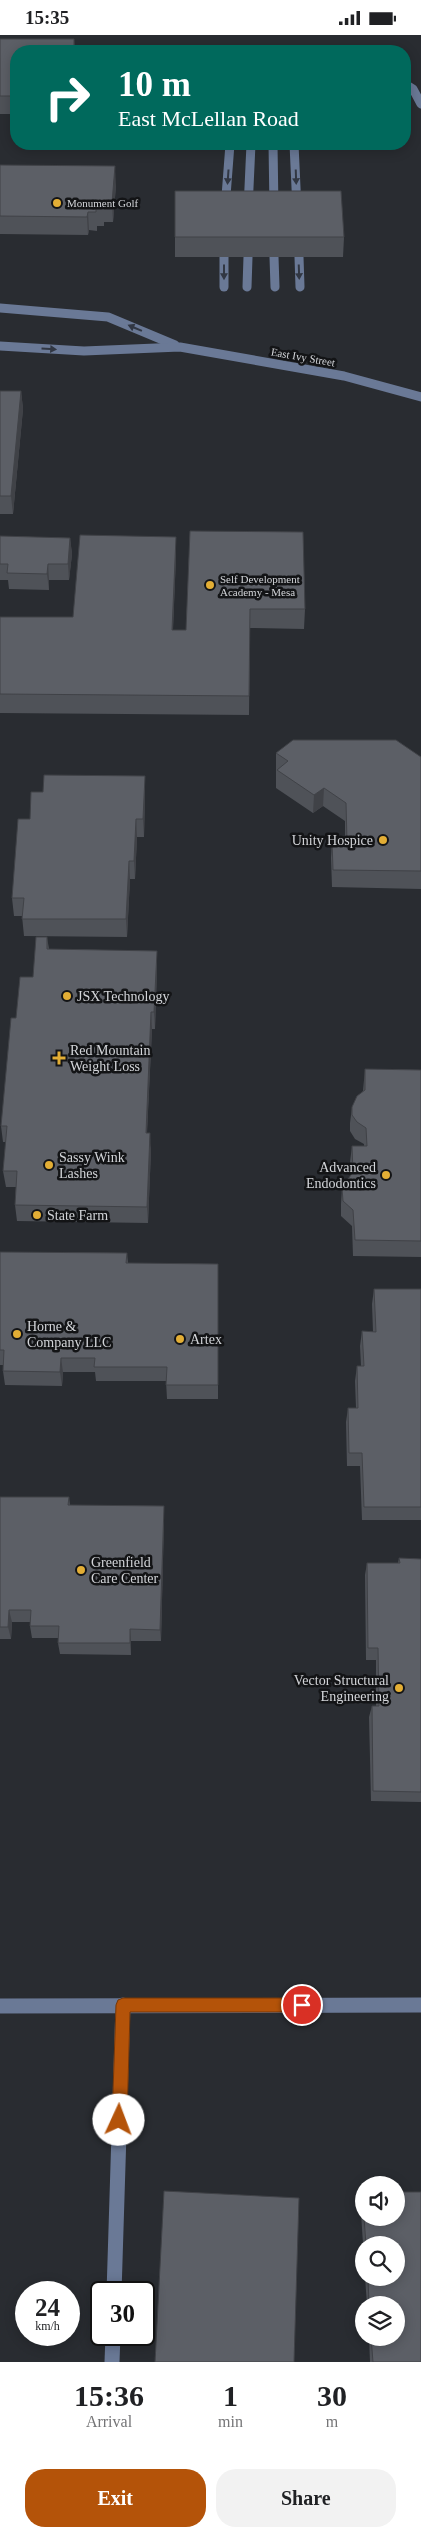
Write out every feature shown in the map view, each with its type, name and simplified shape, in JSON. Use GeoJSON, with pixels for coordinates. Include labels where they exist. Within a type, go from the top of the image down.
{"type":"FeatureCollection","features":[{"type":"Feature","properties":{"kind":"street"},"geometry":{"type":"LineString","coordinates":[[411,88],[421,104]]}},
{"type":"Feature","properties":{"kind":"street"},"geometry":{"type":"LineString","coordinates":[[225,211],[230,150]]}},
{"type":"Feature","properties":{"kind":"street"},"geometry":{"type":"LineString","coordinates":[[248,211],[251,150]]}},
{"type":"Feature","properties":{"kind":"street"},"geometry":{"type":"LineString","coordinates":[[273,150],[274,211]]}},
{"type":"Feature","properties":{"kind":"street"},"geometry":{"type":"LineString","coordinates":[[294,150],[297,211]]}},
{"type":"Feature","properties":{"kind":"street"},"geometry":{"type":"LineString","coordinates":[[224,257],[224,287]]}},
{"type":"Feature","properties":{"kind":"street"},"geometry":{"type":"LineString","coordinates":[[247,287],[248,257]]}},
{"type":"Feature","properties":{"kind":"street"},"geometry":{"type":"LineString","coordinates":[[274,257],[275,287]]}},
{"type":"Feature","properties":{"kind":"street"},"geometry":{"type":"LineString","coordinates":[[299,257],[300,287]]}},
{"type":"Feature","properties":{"kind":"street","name":"East Ivy Street"},"geometry":{"type":"LineString","coordinates":[[0,308],[108,317],[180,347]]}},
{"type":"Feature","properties":{"kind":"street","name":"East Ivy Street"},"geometry":{"type":"LineString","coordinates":[[0,346],[84,351],[180,347],[344,375],[421,397]]}},
{"type":"Feature","properties":{"kind":"street"},"geometry":{"type":"LineString","coordinates":[[114,2281],[123,2005]]}},
{"type":"Feature","properties":{"kind":"street"},"geometry":{"type":"LineString","coordinates":[[0,2006],[421,2005]]}},
{"type":"Feature","properties":{"kind":"street"},"geometry":{"type":"LineString","coordinates":[[112,2362],[113,2346]]}},
{"type":"Feature","properties":{"kind":"building"},"geometry":{"type":"Polygon","coordinates":[[[0,39],[74,39],[74,45],[10,45],[10,96],[0,96],[0,39]]]}},
{"type":"Feature","properties":{"kind":"building","name":"Monument Golf"},"geometry":{"type":"Polygon","coordinates":[[[0,165],[115,166],[112,203],[104,203],[103,208],[96,208],[96,212],[88,212],[87,217],[0,216],[0,165]]]}},
{"type":"Feature","properties":{"kind":"building"},"geometry":{"type":"Polygon","coordinates":[[[175,191],[341,191],[344,237],[175,237],[175,191]]]}},
{"type":"Feature","properties":{"kind":"building"},"geometry":{"type":"Polygon","coordinates":[[[0,391],[21,391],[11,496],[0,496],[0,391]]]}},
{"type":"Feature","properties":{"kind":"building"},"geometry":{"type":"Polygon","coordinates":[[[190,531],[303,532],[305,609],[250,609],[249,696],[0,694],[0,617],[73,617],[80,535],[176,537],[172,630],[186,630],[190,531]]]}},
{"type":"Feature","properties":{"kind":"building"},"geometry":{"type":"Polygon","coordinates":[[[0,536],[70,538],[68,564],[48,564],[47,574],[7,573],[8,564],[0,564],[0,536]]]}},
{"type":"Feature","properties":{"kind":"building","name":"Unity Hospice"},"geometry":{"type":"Polygon","coordinates":[[[293,740],[396,740],[421,757],[421,871],[333,870],[332,840],[347,841],[346,803],[324,788],[314,795],[277,770],[288,761],[276,753],[293,740]]]}},
{"type":"Feature","properties":{"kind":"building"},"geometry":{"type":"Polygon","coordinates":[[[44,775],[145,776],[143,819],[136,819],[134,861],[129,861],[126,919],[22,919],[24,898],[12,898],[18,819],[30,819],[31,792],[43,792],[44,775]]]}},
{"type":"Feature","properties":{"kind":"building"},"geometry":{"type":"Polygon","coordinates":[[[36,937],[47,937],[47,949],[157,951],[154,1012],[151,1012],[146,1133],[150,1133],[147,1207],[15,1205],[17,1171],[3,1171],[7,1126],[1,1126],[11,1018],[16,1018],[20,977],[33,977],[36,937]]]}},
{"type":"Feature","properties":{"kind":"building","name":"Advanced Endodontics"},"geometry":{"type":"Polygon","coordinates":[[[365,1069],[421,1070],[421,1241],[355,1240],[353,1210],[343,1201],[342,1188],[353,1172],[352,1146],[367,1146],[366,1128],[357,1122],[352,1115],[352,1107],[357,1096],[365,1090],[365,1069]]]}},
{"type":"Feature","properties":{"kind":"building"},"geometry":{"type":"Polygon","coordinates":[[[0,1252],[127,1253],[126,1263],[218,1264],[218,1385],[166,1385],[167,1367],[94,1367],[95,1358],[61,1358],[60,1372],[3,1371],[4,1350],[0,1350],[0,1252]]]}},
{"type":"Feature","properties":{"kind":"building"},"geometry":{"type":"Polygon","coordinates":[[[374,1289],[421,1289],[421,1507],[364,1507],[362,1453],[349,1453],[348,1408],[358,1408],[357,1366],[364,1366],[362,1331],[376,1332],[374,1289]]]}},
{"type":"Feature","properties":{"kind":"building","name":"Greenfield Care Center"},"geometry":{"type":"Polygon","coordinates":[[[0,1497],[69,1497],[68,1505],[164,1506],[160,1630],[130,1629],[130,1643],[58,1643],[59,1626],[30,1626],[31,1610],[9,1610],[8,1627],[0,1627],[0,1497]]]}},
{"type":"Feature","properties":{"kind":"building","name":"Vector Structural Engineering"},"geometry":{"type":"Polygon","coordinates":[[[399,1558],[421,1559],[421,1792],[373,1791],[372,1706],[379,1706],[378,1648],[368,1648],[367,1563],[400,1563],[399,1558]]]}},
{"type":"Feature","properties":{"kind":"building"},"geometry":{"type":"Polygon","coordinates":[[[164,2191],[299,2198],[294,2362],[155,2362],[164,2191]]]}},
{"type":"Feature","properties":{"kind":"building"},"geometry":{"type":"Polygon","coordinates":[[[405,2192],[421,2192],[421,2362],[373,2362],[372,2346],[405,2346],[405,2296],[369,2296],[368,2286],[405,2286],[405,2236],[365,2236],[365,2226],[405,2226],[405,2192]]]}},
{"type":"Feature","properties":{"kind":"place","name":"Monument Golf"},"geometry":{"type":"Point","coordinates":[57,203]}},
{"type":"Feature","properties":{"kind":"place","name":"Self Development Academy - Mesa"},"geometry":{"type":"Point","coordinates":[210,585]}},
{"type":"Feature","properties":{"kind":"place","name":"Unity Hospice"},"geometry":{"type":"Point","coordinates":[383,840]}},
{"type":"Feature","properties":{"kind":"place","name":"JSX Technology"},"geometry":{"type":"Point","coordinates":[67,996]}},
{"type":"Feature","properties":{"kind":"place","name":"Red Mountain Weight Loss"},"geometry":{"type":"Point","coordinates":[59,1058]}},
{"type":"Feature","properties":{"kind":"place","name":"Sassy Wink Lashes"},"geometry":{"type":"Point","coordinates":[49,1165]}},
{"type":"Feature","properties":{"kind":"place","name":"Advanced Endodontics"},"geometry":{"type":"Point","coordinates":[386,1175]}},
{"type":"Feature","properties":{"kind":"place","name":"State Farm"},"geometry":{"type":"Point","coordinates":[37,1215]}},
{"type":"Feature","properties":{"kind":"place","name":"Horne & Company LLC"},"geometry":{"type":"Point","coordinates":[17,1334]}},
{"type":"Feature","properties":{"kind":"place","name":"Artex"},"geometry":{"type":"Point","coordinates":[180,1339]}},
{"type":"Feature","properties":{"kind":"place","name":"Greenfield Care Center"},"geometry":{"type":"Point","coordinates":[81,1570]}},
{"type":"Feature","properties":{"kind":"place","name":"Vector Structural Engineering"},"geometry":{"type":"Point","coordinates":[399,1688]}},
{"type":"Feature","properties":{"kind":"route"},"geometry":{"type":"LineString","coordinates":[[119,2120],[123,2005],[302,2005]]}}]}
